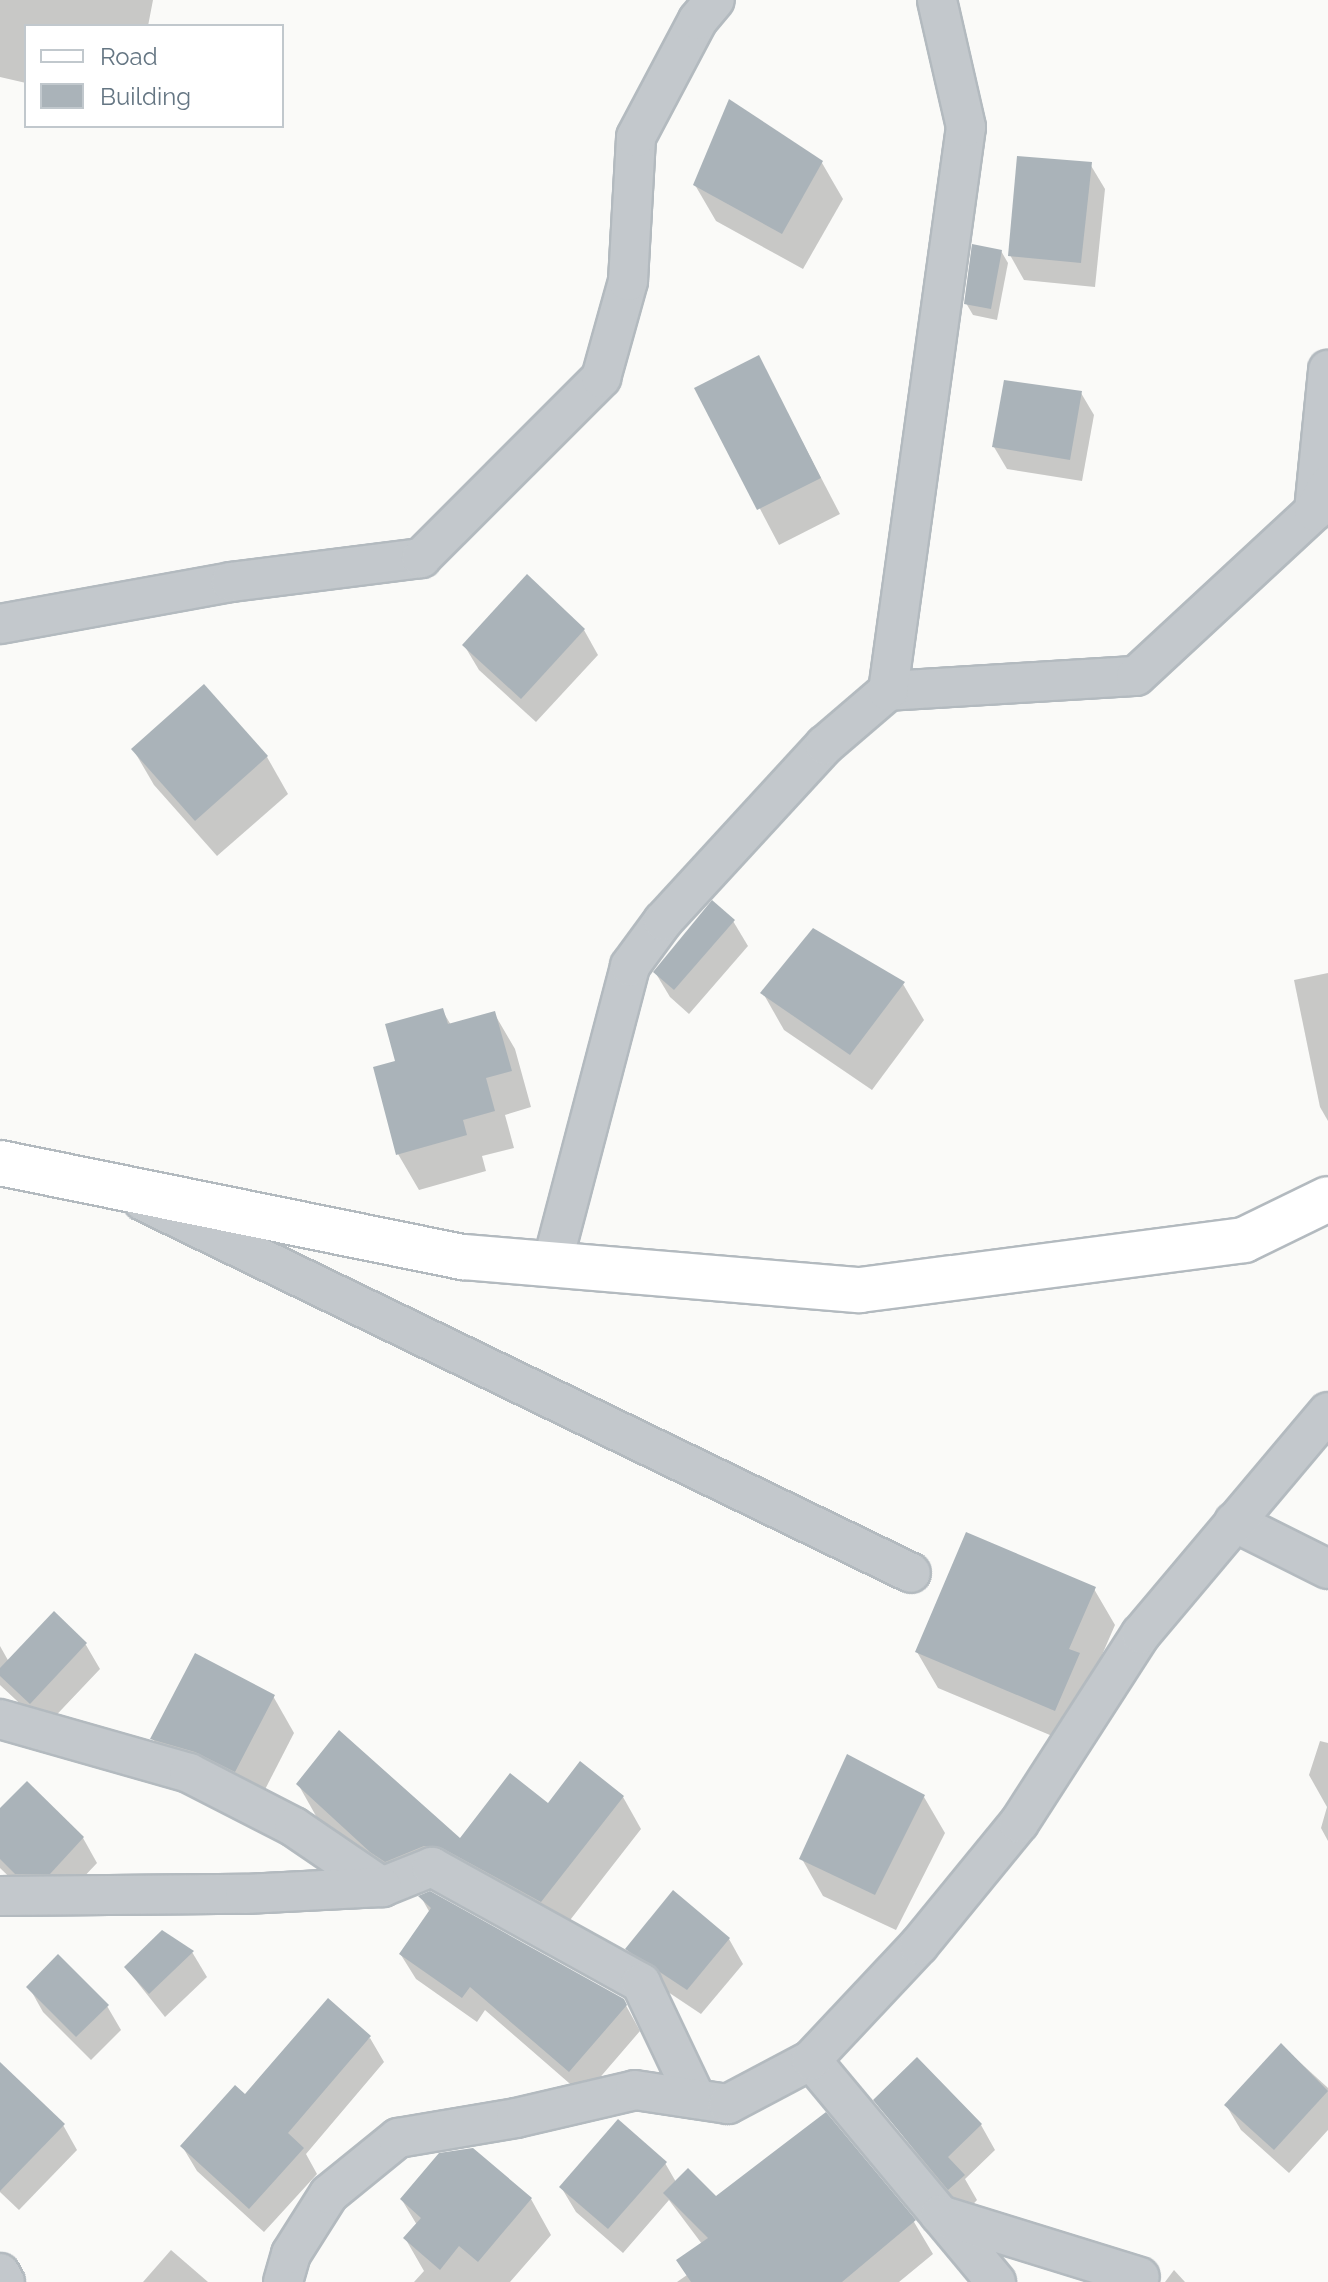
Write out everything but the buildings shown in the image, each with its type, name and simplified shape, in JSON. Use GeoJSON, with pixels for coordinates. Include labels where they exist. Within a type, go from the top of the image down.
{"type":"FeatureCollection","features":[{"type":"Feature","properties":{"kind":"main road"},"geometry":{"type":"LineString","coordinates":[[0,1163],[464,1257],[860,1290],[1244,1240],[1328,1199]]}},
{"type":"Feature","properties":{"kind":"street"},"geometry":{"type":"LineString","coordinates":[[0,624],[231,582],[421,558],[601,378],[628,281],[636,137],[698,20],[715,0]]}},
{"type":"Feature","properties":{"kind":"street"},"geometry":{"type":"LineString","coordinates":[[888,691],[966,127],[937,0]]}},
{"type":"Feature","properties":{"kind":"street"},"geometry":{"type":"LineString","coordinates":[[552,1264],[630,966],[672,911],[825,745],[888,691],[1136,676],[1323,507],[1328,370]]}},
{"type":"Feature","properties":{"kind":"street"},"geometry":{"type":"LineString","coordinates":[[116,1188],[911,1573]]}},
{"type":"Feature","properties":{"kind":"street"},"geometry":{"type":"LineString","coordinates":[[283,2282],[291,2254],[329,2194],[398,2138],[516,2118],[635,2090],[728,2104],[811,2060],[919,1945],[1019,1823],[1141,1634],[1328,1412]]}},
{"type":"Feature","properties":{"kind":"street"},"geometry":{"type":"LineString","coordinates":[[1234,1522],[1328,1569]]}},
{"type":"Feature","properties":{"kind":"street"},"geometry":{"type":"LineString","coordinates":[[0,1719],[189,1773],[294,1827],[382,1887]]}},
{"type":"Feature","properties":{"kind":"street"},"geometry":{"type":"LineString","coordinates":[[0,1896],[245,1894],[382,1887],[432,1867],[641,1983],[696,2099]]}},
{"type":"Feature","properties":{"kind":"street"},"geometry":{"type":"LineString","coordinates":[[811,2060],[996,2282]]}},
{"type":"Feature","properties":{"kind":"street"},"geometry":{"type":"LineString","coordinates":[[940,2215],[1140,2277]]}},
{"type":"Feature","properties":{"kind":"street"},"geometry":{"type":"LineString","coordinates":[[0,2273],[5,2282]]}}]}
